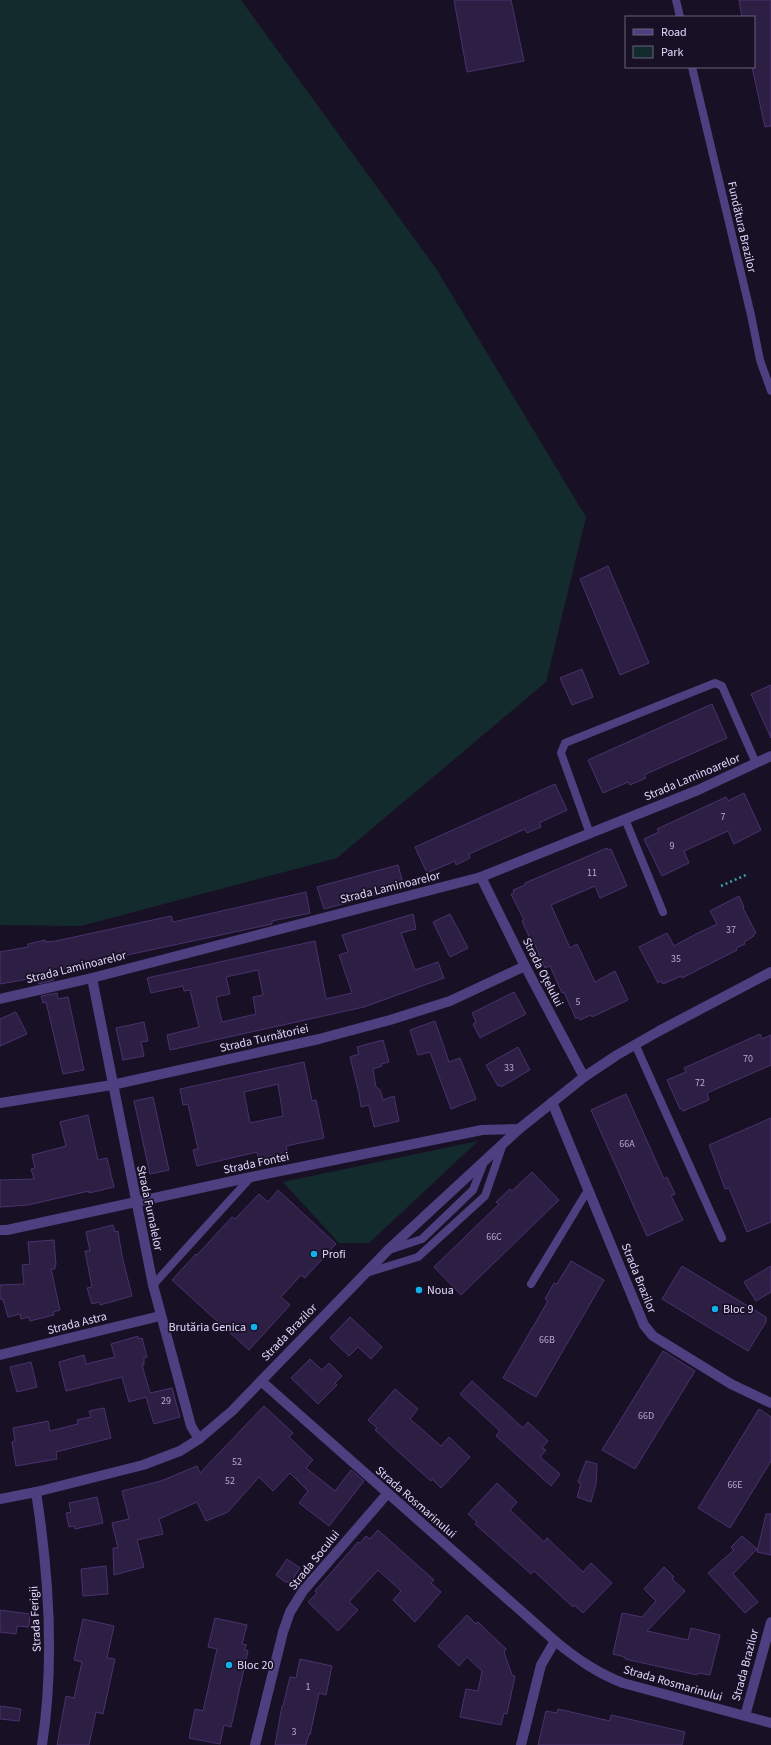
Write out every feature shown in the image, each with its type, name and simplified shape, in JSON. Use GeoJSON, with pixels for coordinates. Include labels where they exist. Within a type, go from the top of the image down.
{"type":"FeatureCollection","features":[{"type":"Feature","properties":{"kind":"street","name":"Strada Laminoarelor"},"geometry":{"type":"LineString","coordinates":[[0,999],[92,978],[481,878],[698,790],[771,756]]}},
{"type":"Feature","properties":{"kind":"street","name":"Strada Oțelului"},"geometry":{"type":"LineString","coordinates":[[481,878],[525,966],[584,1077]]}},
{"type":"Feature","properties":{"kind":"street","name":"Strada Turnătoriei"},"geometry":{"type":"LineString","coordinates":[[0,1103],[112,1085],[243,1057],[390,1020],[450,1001],[525,966]]}},
{"type":"Feature","properties":{"kind":"street","name":"Strada Brazilor"},"geometry":{"type":"LineString","coordinates":[[0,1499],[36,1492],[143,1465],[180,1451],[199,1439],[227,1416],[388,1250],[519,1128],[584,1077],[635,1044],[771,972]]}},
{"type":"Feature","properties":{"kind":"street","name":"Strada Furnalelor"},"geometry":{"type":"LineString","coordinates":[[92,978],[112,1085],[160,1316],[190,1426],[199,1439]]}},
{"type":"Feature","properties":{"kind":"street","name":"Strada Brazilor"},"geometry":{"type":"LineString","coordinates":[[552,1102],[644,1325],[653,1336],[731,1384],[771,1403]]}},
{"type":"Feature","properties":{"kind":"street","name":"Strada Fontei"},"geometry":{"type":"LineString","coordinates":[[0,1230],[7,1230],[251,1177],[482,1130],[519,1128]]}},
{"type":"Feature","properties":{"kind":"street","name":"Strada Astra"},"geometry":{"type":"LineString","coordinates":[[0,1355],[160,1316]]}},
{"type":"Feature","properties":{"kind":"street","name":"Strada Rosmarinului"},"geometry":{"type":"LineString","coordinates":[[261,1381],[572,1656],[604,1676],[623,1683],[771,1723]]}},
{"type":"Feature","properties":{"kind":"street","name":"Strada Ferigii"},"geometry":{"type":"LineString","coordinates":[[36,1492],[44,1545],[50,1656],[47,1710],[42,1745]]}},
{"type":"Feature","properties":{"kind":"street","name":"Strada Socului"},"geometry":{"type":"LineString","coordinates":[[255,1745],[280,1645],[290,1612],[303,1591],[387,1494]]}},
{"type":"Feature","properties":{"kind":"street","name":"Strada Brazilor"},"geometry":{"type":"LineString","coordinates":[[745,1716],[771,1622]]}},
{"type":"Feature","properties":{"kind":"street"},"geometry":{"type":"LineString","coordinates":[[522,1745],[541,1665],[555,1641]]}},
{"type":"Feature","properties":{"kind":"lane"},"geometry":{"type":"LineString","coordinates":[[676,0],[680,16]]}},
{"type":"Feature","properties":{"kind":"lane","name":"Fundătura Brazilor"},"geometry":{"type":"LineString","coordinates":[[692,68],[751,315],[760,360],[771,391]]}},
{"type":"Feature","properties":{"kind":"lane"},"geometry":{"type":"LineString","coordinates":[[590,834],[562,753],[565,743],[715,683],[722,686],[756,763]]}},
{"type":"Feature","properties":{"kind":"lane"},"geometry":{"type":"LineString","coordinates":[[626,819],[663,912]]}},
{"type":"Feature","properties":{"kind":"lane"},"geometry":{"type":"LineString","coordinates":[[635,1044],[722,1238]]}},
{"type":"Feature","properties":{"kind":"lane"},"geometry":{"type":"LineString","coordinates":[[365,1273],[418,1256],[485,1196],[504,1142]]}},
{"type":"Feature","properties":{"kind":"lane"},"geometry":{"type":"LineString","coordinates":[[388,1250],[422,1238],[472,1190],[486,1158]]}},
{"type":"Feature","properties":{"kind":"lane"},"geometry":{"type":"LineString","coordinates":[[153,1285],[251,1177]]}},
{"type":"Feature","properties":{"kind":"lane"},"geometry":{"type":"LineString","coordinates":[[531,1284],[588,1190]]}},
{"type":"Feature","properties":{"kind":"path"},"geometry":{"type":"LineString","coordinates":[[721,886],[748,874]]}},
{"type":"Feature","properties":{"kind":"green space"},"geometry":{"type":"Polygon","coordinates":[[[0,0],[241,0],[435,267],[586,517],[546,682],[337,858],[81,926],[0,925],[0,0]]]}},
{"type":"Feature","properties":{"kind":"green space"},"geometry":{"type":"Polygon","coordinates":[[[478,1141],[369,1243],[339,1243],[283,1182],[478,1141]]]}},
{"type":"Feature","properties":{"kind":"building"},"geometry":{"type":"Polygon","coordinates":[[[454,0],[511,0],[524,61],[467,72],[454,0]]]}},
{"type":"Feature","properties":{"kind":"building"},"geometry":{"type":"Polygon","coordinates":[[[739,0],[771,0],[771,126],[765,127],[752,68],[755,68],[755,16],[742,16],[739,0]]]}},
{"type":"Feature","properties":{"kind":"building"},"geometry":{"type":"Polygon","coordinates":[[[608,566],[649,663],[620,675],[580,579],[608,566]]]}},
{"type":"Feature","properties":{"kind":"building"},"geometry":{"type":"Polygon","coordinates":[[[582,669],[593,697],[572,705],[560,678],[582,669]]]}},
{"type":"Feature","properties":{"kind":"building"},"geometry":{"type":"Polygon","coordinates":[[[771,685],[771,738],[751,694],[771,685]]]}},
{"type":"Feature","properties":{"kind":"building"},"geometry":{"type":"Polygon","coordinates":[[[712,704],[727,738],[644,775],[646,778],[630,785],[628,782],[603,793],[588,760],[712,704]]]}},
{"type":"Feature","properties":{"kind":"building"},"geometry":{"type":"Polygon","coordinates":[[[555,784],[567,810],[539,823],[541,827],[527,833],[525,829],[469,854],[470,858],[456,865],[455,861],[427,873],[415,847],[555,784]]]}},
{"type":"Feature","properties":{"kind":"building"},"geometry":{"type":"Polygon","coordinates":[[[744,793],[761,830],[734,844],[728,831],[684,851],[689,863],[662,876],[644,839],[659,832],[657,829],[726,797],[728,801],[744,793]]]}},
{"type":"Feature","properties":{"kind":"building"},"geometry":{"type":"Polygon","coordinates":[[[607,848],[608,850],[611,849],[627,886],[600,898],[595,886],[551,905],[570,948],[577,944],[595,982],[615,971],[628,1000],[592,1017],[591,1015],[580,1020],[578,1017],[576,1019],[550,966],[545,968],[533,940],[531,941],[522,921],[524,920],[511,894],[514,893],[513,890],[525,885],[525,883],[607,848]]]}},
{"type":"Feature","properties":{"kind":"building"},"geometry":{"type":"Polygon","coordinates":[[[398,865],[403,883],[389,887],[391,891],[324,909],[317,887],[398,865]]]}},
{"type":"Feature","properties":{"kind":"building"},"geometry":{"type":"Polygon","coordinates":[[[306,892],[310,913],[272,921],[272,924],[62,969],[63,971],[53,973],[54,980],[39,984],[37,978],[34,978],[0,984],[0,952],[28,947],[28,944],[45,940],[45,942],[56,941],[171,916],[173,922],[306,892]]]}},
{"type":"Feature","properties":{"kind":"building"},"geometry":{"type":"Polygon","coordinates":[[[739,896],[744,907],[743,908],[756,933],[753,935],[754,936],[744,942],[745,944],[736,948],[737,950],[682,978],[681,976],[663,984],[661,981],[658,983],[639,947],[667,933],[674,946],[717,924],[710,911],[739,896]]]}},
{"type":"Feature","properties":{"kind":"building"},"geometry":{"type":"Polygon","coordinates":[[[413,914],[416,929],[401,933],[415,970],[438,962],[444,978],[364,1007],[170,1050],[167,1035],[199,1027],[190,990],[184,991],[183,986],[151,993],[147,978],[315,941],[326,999],[352,993],[339,955],[348,952],[342,935],[413,914]],[[258,970],[226,977],[230,994],[216,997],[222,1022],[256,1014],[253,997],[263,995],[258,970]]]}},
{"type":"Feature","properties":{"kind":"building"},"geometry":{"type":"Polygon","coordinates":[[[450,914],[468,948],[450,957],[433,922],[450,914]]]}},
{"type":"Feature","properties":{"kind":"building"},"geometry":{"type":"Polygon","coordinates":[[[514,992],[526,1014],[480,1038],[473,1024],[476,1022],[472,1013],[514,992]]]}},
{"type":"Feature","properties":{"kind":"building"},"geometry":{"type":"Polygon","coordinates":[[[57,993],[58,999],[68,997],[84,1070],[63,1074],[46,1002],[43,1003],[41,996],[57,993]]]}},
{"type":"Feature","properties":{"kind":"building"},"geometry":{"type":"Polygon","coordinates":[[[16,1012],[27,1034],[0,1046],[0,1019],[16,1012]]]}},
{"type":"Feature","properties":{"kind":"building"},"geometry":{"type":"Polygon","coordinates":[[[435,1021],[449,1062],[460,1058],[476,1099],[451,1109],[430,1052],[418,1055],[410,1030],[435,1021]]]}},
{"type":"Feature","properties":{"kind":"building"},"geometry":{"type":"Polygon","coordinates":[[[144,1022],[148,1041],[141,1042],[144,1056],[123,1060],[116,1028],[144,1022]]]}},
{"type":"Feature","properties":{"kind":"building"},"geometry":{"type":"Polygon","coordinates":[[[760,1034],[762,1039],[771,1035],[771,1065],[707,1093],[709,1100],[683,1111],[681,1108],[680,1109],[667,1080],[686,1072],[684,1068],[760,1034]]]}},
{"type":"Feature","properties":{"kind":"building"},"geometry":{"type":"Polygon","coordinates":[[[383,1040],[389,1062],[381,1064],[382,1066],[373,1069],[376,1087],[380,1090],[383,1100],[394,1096],[399,1121],[374,1127],[369,1105],[361,1107],[350,1057],[359,1054],[357,1047],[383,1040]]]}},
{"type":"Feature","properties":{"kind":"building"},"geometry":{"type":"Polygon","coordinates":[[[518,1047],[530,1070],[501,1087],[500,1085],[498,1086],[486,1065],[518,1047]]]}},
{"type":"Feature","properties":{"kind":"building"},"geometry":{"type":"Polygon","coordinates":[[[304,1062],[312,1101],[316,1100],[324,1138],[286,1146],[289,1157],[260,1164],[257,1152],[197,1166],[193,1150],[198,1149],[188,1104],[183,1105],[180,1089],[304,1062]],[[278,1084],[244,1092],[250,1123],[283,1116],[278,1084]]]}},
{"type":"Feature","properties":{"kind":"building"},"geometry":{"type":"Polygon","coordinates":[[[626,1094],[664,1179],[667,1177],[675,1194],[671,1196],[683,1220],[647,1236],[591,1110],[626,1094]]]}},
{"type":"Feature","properties":{"kind":"building"},"geometry":{"type":"Polygon","coordinates":[[[153,1097],[169,1170],[150,1174],[134,1101],[153,1097]]]}},
{"type":"Feature","properties":{"kind":"building"},"geometry":{"type":"Polygon","coordinates":[[[88,1115],[98,1160],[107,1158],[114,1187],[89,1193],[89,1191],[28,1205],[0,1207],[0,1180],[34,1179],[31,1169],[35,1168],[32,1155],[66,1146],[60,1122],[88,1115]]]}},
{"type":"Feature","properties":{"kind":"building"},"geometry":{"type":"Polygon","coordinates":[[[771,1118],[771,1222],[747,1232],[729,1188],[725,1189],[709,1145],[771,1118]]]}},
{"type":"Feature","properties":{"kind":"building"},"geometry":{"type":"Polygon","coordinates":[[[532,1172],[559,1200],[461,1295],[434,1267],[499,1204],[496,1202],[510,1189],[512,1191],[532,1172]]]}},
{"type":"Feature","properties":{"kind":"building"},"geometry":{"type":"Polygon","coordinates":[[[278,1190],[336,1244],[305,1278],[301,1275],[281,1297],[290,1305],[249,1350],[172,1280],[232,1217],[235,1219],[259,1194],[268,1202],[278,1190]]]}},
{"type":"Feature","properties":{"kind":"building"},"geometry":{"type":"Polygon","coordinates":[[[113,1225],[115,1232],[118,1231],[122,1256],[132,1296],[100,1305],[99,1302],[92,1304],[87,1288],[92,1287],[85,1251],[90,1251],[86,1232],[113,1225]]]}},
{"type":"Feature","properties":{"kind":"building"},"geometry":{"type":"Polygon","coordinates":[[[54,1240],[56,1265],[55,1269],[51,1269],[60,1310],[53,1312],[54,1315],[30,1321],[29,1317],[21,1319],[20,1314],[8,1317],[3,1299],[0,1299],[0,1285],[24,1284],[22,1265],[30,1264],[28,1242],[54,1240]]]}},
{"type":"Feature","properties":{"kind":"building"},"geometry":{"type":"Polygon","coordinates":[[[571,1261],[604,1280],[536,1397],[503,1378],[548,1301],[545,1299],[554,1283],[557,1284],[571,1261]]]}},
{"type":"Feature","properties":{"kind":"building","name":"Bloc 9"},"geometry":{"type":"Polygon","coordinates":[[[682,1266],[766,1317],[766,1322],[748,1351],[662,1299],[682,1266]]]}},
{"type":"Feature","properties":{"kind":"building"},"geometry":{"type":"Polygon","coordinates":[[[771,1266],[771,1292],[756,1301],[744,1282],[771,1266]]]}},
{"type":"Feature","properties":{"kind":"building"},"geometry":{"type":"Polygon","coordinates":[[[350,1317],[382,1347],[371,1359],[358,1347],[349,1356],[330,1338],[350,1317]]]}},
{"type":"Feature","properties":{"kind":"building"},"geometry":{"type":"Polygon","coordinates":[[[138,1336],[138,1339],[142,1338],[147,1357],[144,1358],[144,1365],[142,1365],[150,1393],[172,1388],[180,1417],[154,1424],[146,1397],[129,1402],[122,1377],[66,1391],[59,1362],[84,1355],[86,1364],[115,1357],[111,1344],[138,1336]]]}},
{"type":"Feature","properties":{"kind":"building"},"geometry":{"type":"Polygon","coordinates":[[[663,1351],[695,1371],[635,1469],[602,1450],[663,1351]]]}},
{"type":"Feature","properties":{"kind":"building"},"geometry":{"type":"Polygon","coordinates":[[[310,1359],[322,1370],[329,1363],[342,1376],[335,1383],[337,1385],[318,1404],[291,1378],[310,1359]]]}},
{"type":"Feature","properties":{"kind":"building"},"geometry":{"type":"Polygon","coordinates":[[[31,1362],[37,1387],[17,1392],[10,1367],[31,1362]]]}},
{"type":"Feature","properties":{"kind":"building"},"geometry":{"type":"Polygon","coordinates":[[[472,1381],[523,1428],[528,1422],[548,1441],[542,1448],[546,1450],[540,1457],[560,1474],[551,1486],[496,1436],[500,1431],[460,1394],[472,1381]]]}},
{"type":"Feature","properties":{"kind":"building"},"geometry":{"type":"Polygon","coordinates":[[[395,1389],[418,1409],[410,1419],[441,1446],[449,1437],[470,1457],[441,1488],[432,1479],[431,1481],[375,1430],[377,1428],[368,1420],[395,1389]]]}},
{"type":"Feature","properties":{"kind":"building"},"geometry":{"type":"Polygon","coordinates":[[[264,1406],[293,1433],[289,1437],[313,1460],[306,1468],[335,1491],[351,1470],[364,1481],[329,1526],[299,1503],[308,1491],[290,1473],[273,1491],[259,1477],[228,1512],[206,1521],[197,1502],[159,1519],[163,1534],[137,1540],[144,1567],[114,1575],[113,1548],[118,1548],[112,1523],[129,1519],[122,1491],[161,1481],[197,1466],[200,1473],[264,1406]]]}},
{"type":"Feature","properties":{"kind":"building"},"geometry":{"type":"Polygon","coordinates":[[[104,1408],[111,1438],[56,1452],[57,1459],[16,1466],[12,1442],[15,1441],[13,1428],[48,1421],[50,1431],[78,1424],[77,1420],[91,1417],[89,1411],[104,1408]]]}},
{"type":"Feature","properties":{"kind":"building"},"geometry":{"type":"Polygon","coordinates":[[[759,1409],[771,1417],[771,1461],[730,1528],[698,1508],[759,1409]]]}},
{"type":"Feature","properties":{"kind":"building"},"geometry":{"type":"Polygon","coordinates":[[[586,1461],[597,1464],[596,1484],[591,1502],[577,1497],[581,1484],[578,1482],[586,1461]]]}},
{"type":"Feature","properties":{"kind":"building"},"geometry":{"type":"Polygon","coordinates":[[[497,1483],[517,1502],[510,1510],[544,1542],[547,1538],[583,1572],[591,1563],[612,1583],[583,1613],[574,1605],[573,1607],[534,1571],[531,1574],[475,1524],[477,1522],[468,1514],[497,1483]]]}},
{"type":"Feature","properties":{"kind":"building"},"geometry":{"type":"Polygon","coordinates":[[[97,1497],[103,1523],[75,1529],[74,1526],[69,1527],[66,1513],[71,1512],[69,1503],[97,1497]]]}},
{"type":"Feature","properties":{"kind":"building"},"geometry":{"type":"Polygon","coordinates":[[[766,1514],[771,1514],[771,1555],[757,1552],[766,1514]]]}},
{"type":"Feature","properties":{"kind":"building"},"geometry":{"type":"Polygon","coordinates":[[[378,1530],[434,1580],[431,1583],[441,1592],[415,1622],[393,1600],[401,1591],[378,1570],[349,1602],[358,1610],[338,1631],[308,1602],[317,1593],[315,1591],[358,1542],[360,1543],[366,1536],[370,1539],[378,1530]]]}},
{"type":"Feature","properties":{"kind":"building"},"geometry":{"type":"Polygon","coordinates":[[[742,1536],[757,1549],[733,1574],[758,1602],[745,1613],[708,1573],[734,1550],[731,1547],[742,1536]]]}},
{"type":"Feature","properties":{"kind":"building"},"geometry":{"type":"Polygon","coordinates":[[[287,1559],[300,1568],[291,1582],[285,1582],[276,1575],[287,1559]]]}},
{"type":"Feature","properties":{"kind":"building"},"geometry":{"type":"Polygon","coordinates":[[[106,1566],[108,1594],[83,1596],[81,1569],[106,1566]]]}},
{"type":"Feature","properties":{"kind":"building"},"geometry":{"type":"Polygon","coordinates":[[[664,1567],[674,1577],[672,1579],[685,1591],[647,1631],[688,1640],[691,1628],[720,1635],[710,1675],[698,1673],[697,1675],[625,1659],[625,1657],[613,1654],[622,1613],[642,1617],[656,1601],[644,1589],[664,1567]]]}},
{"type":"Feature","properties":{"kind":"building"},"geometry":{"type":"Polygon","coordinates":[[[0,1610],[30,1614],[29,1627],[17,1626],[16,1634],[0,1632],[0,1610]]]}},
{"type":"Feature","properties":{"kind":"building"},"geometry":{"type":"Polygon","coordinates":[[[467,1615],[476,1624],[478,1622],[506,1649],[504,1652],[512,1675],[515,1676],[507,1714],[504,1713],[501,1725],[460,1717],[466,1689],[478,1691],[482,1671],[467,1657],[459,1666],[438,1646],[467,1615]]]}},
{"type":"Feature","properties":{"kind":"building"},"geometry":{"type":"Polygon","coordinates":[[[215,1618],[247,1625],[242,1644],[247,1645],[244,1649],[248,1651],[231,1727],[224,1725],[220,1744],[189,1738],[195,1709],[203,1711],[217,1649],[208,1647],[215,1618]]]}},
{"type":"Feature","properties":{"kind":"building"},"geometry":{"type":"Polygon","coordinates":[[[83,1619],[114,1626],[107,1658],[115,1659],[103,1714],[96,1712],[89,1745],[57,1745],[66,1696],[74,1698],[82,1662],[74,1660],[83,1619]]]}},
{"type":"Feature","properties":{"kind":"building"},"geometry":{"type":"Polygon","coordinates":[[[300,1659],[332,1666],[326,1695],[319,1693],[310,1735],[309,1734],[306,1745],[275,1745],[282,1706],[290,1677],[296,1678],[300,1659]]]}},
{"type":"Feature","properties":{"kind":"building"},"geometry":{"type":"Polygon","coordinates":[[[0,1706],[21,1709],[19,1721],[0,1719],[0,1706]]]}},
{"type":"Feature","properties":{"kind":"building"},"geometry":{"type":"Polygon","coordinates":[[[558,1709],[610,1721],[611,1715],[685,1732],[682,1745],[538,1745],[546,1711],[557,1713],[558,1709]]]}},
{"type":"Feature","properties":{"kind":"place","name":"Profi"},"geometry":{"type":"Point","coordinates":[314,1254]}},
{"type":"Feature","properties":{"kind":"place","name":"Noua"},"geometry":{"type":"Point","coordinates":[419,1290]}},
{"type":"Feature","properties":{"kind":"place","name":"Bloc 9"},"geometry":{"type":"Point","coordinates":[715,1309]}},
{"type":"Feature","properties":{"kind":"place","name":"Brutăria Genica"},"geometry":{"type":"Point","coordinates":[254,1327]}},
{"type":"Feature","properties":{"kind":"place","name":"Bloc 20"},"geometry":{"type":"Point","coordinates":[229,1665]}}]}
